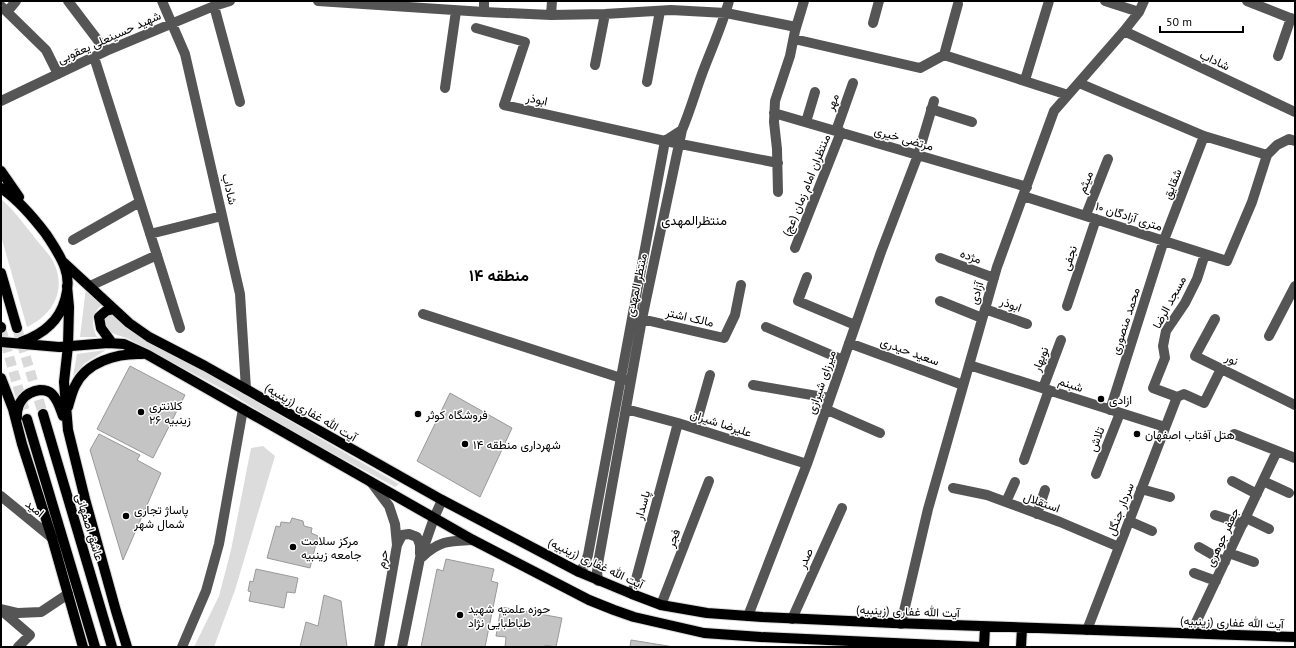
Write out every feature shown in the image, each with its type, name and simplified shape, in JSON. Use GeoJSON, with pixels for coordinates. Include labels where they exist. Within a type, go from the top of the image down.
{"type":"FeatureCollection","features":[{"type":"Feature","properties":{"kind":"main road"},"geometry":{"type":"LineString","coordinates":[[1,171],[54,246],[66,270],[69,307],[68,346],[64,382],[68,430]]}},
{"type":"Feature","properties":{"kind":"main road"},"geometry":{"type":"LineString","coordinates":[[1,188],[11,194],[35,220]]}},
{"type":"Feature","properties":{"kind":"main road","name":"آیت الله غفاری (زینبیه)"},"geometry":{"type":"LineString","coordinates":[[63,262],[129,323],[149,337],[246,389],[442,500],[579,572],[661,605],[707,613],[901,624],[1295,637]]}},
{"type":"Feature","properties":{"kind":"main road"},"geometry":{"type":"LineString","coordinates":[[1,273],[17,328]]}},
{"type":"Feature","properties":{"kind":"main road"},"geometry":{"type":"LineString","coordinates":[[19,343],[36,336],[51,325],[62,309],[67,294],[67,286]]}},
{"type":"Feature","properties":{"kind":"main road"},"geometry":{"type":"LineString","coordinates":[[112,343],[101,328],[99,318],[106,311],[114,309]]}},
{"type":"Feature","properties":{"kind":"main road"},"geometry":{"type":"LineString","coordinates":[[1,342],[59,347],[112,343],[124,344],[148,354],[473,540],[589,600],[634,617],[704,633],[882,645],[983,647],[985,627]]}},
{"type":"Feature","properties":{"kind":"main road"},"geometry":{"type":"LineString","coordinates":[[66,413],[75,385],[93,366],[104,360],[119,355],[148,354]]}},
{"type":"Feature","properties":{"kind":"main road"},"geometry":{"type":"LineString","coordinates":[[1,378],[13,409],[22,444],[52,538],[83,647]]}},
{"type":"Feature","properties":{"kind":"main road"},"geometry":{"type":"LineString","coordinates":[[22,444],[17,416],[19,404],[27,394],[33,391],[44,390],[51,392],[58,402],[68,430],[85,499],[127,647]]}},
{"type":"Feature","properties":{"kind":"main road","name":"عاشق اصفهانی"},"geometry":{"type":"LineString","coordinates":[[43,414],[112,647]]}},
{"type":"Feature","properties":{"kind":"main road"},"geometry":{"type":"LineString","coordinates":[[27,419],[95,647]]}},
{"type":"Feature","properties":{"kind":"main road"},"geometry":{"type":"LineString","coordinates":[[1021,647],[1022,628]]}},
{"type":"Feature","properties":{"kind":"street"},"geometry":{"type":"LineString","coordinates":[[16,1],[4,9],[46,50],[58,74]]}},
{"type":"Feature","properties":{"kind":"street"},"geometry":{"type":"LineString","coordinates":[[68,1],[106,51]]}},
{"type":"Feature","properties":{"kind":"street","name":"شاداب"},"geometry":{"type":"LineString","coordinates":[[162,1],[185,54],[240,294],[246,389]]}},
{"type":"Feature","properties":{"kind":"street"},"geometry":{"type":"LineString","coordinates":[[318,1],[430,5],[456,11],[551,15],[660,11],[726,13],[796,27]]}},
{"type":"Feature","properties":{"kind":"street"},"geometry":{"type":"LineString","coordinates":[[484,1],[484,12]]}},
{"type":"Feature","properties":{"kind":"street"},"geometry":{"type":"LineString","coordinates":[[551,15],[552,1]]}},
{"type":"Feature","properties":{"kind":"street","name":"منتظر المهدی"},"geometry":{"type":"LineString","coordinates":[[598,580],[597,571],[599,558],[631,381],[637,318],[682,130],[691,111],[729,1]]}},
{"type":"Feature","properties":{"kind":"street"},"geometry":{"type":"LineString","coordinates":[[778,192],[778,163],[774,122],[775,101],[790,56],[796,27],[804,1]]}},
{"type":"Feature","properties":{"kind":"street"},"geometry":{"type":"LineString","coordinates":[[873,23],[879,1]]}},
{"type":"Feature","properties":{"kind":"street"},"geometry":{"type":"LineString","coordinates":[[1025,80],[1050,1]]}},
{"type":"Feature","properties":{"kind":"street"},"geometry":{"type":"LineString","coordinates":[[1105,1],[1139,12]]}},
{"type":"Feature","properties":{"kind":"street","name":"آزادی"},"geometry":{"type":"LineString","coordinates":[[901,624],[928,509],[994,278],[1054,111],[1124,31],[1139,12],[1144,1]]}},
{"type":"Feature","properties":{"kind":"street"},"geometry":{"type":"LineString","coordinates":[[1250,2],[1293,19],[1278,56]]}},
{"type":"Feature","properties":{"kind":"street"},"geometry":{"type":"LineString","coordinates":[[222,3],[240,102]]}},
{"type":"Feature","properties":{"kind":"street","name":"شهید حسینعلی یعقوبی"},"geometry":{"type":"LineString","coordinates":[[1,101],[106,51],[222,3]]}},
{"type":"Feature","properties":{"kind":"street"},"geometry":{"type":"LineString","coordinates":[[944,55],[958,4]]}},
{"type":"Feature","properties":{"kind":"street"},"geometry":{"type":"LineString","coordinates":[[445,88],[456,11]]}},
{"type":"Feature","properties":{"kind":"street"},"geometry":{"type":"LineString","coordinates":[[647,82],[660,11]]}},
{"type":"Feature","properties":{"kind":"street"},"geometry":{"type":"LineString","coordinates":[[595,65],[605,14]]}},
{"type":"Feature","properties":{"kind":"street","name":"ابوذر"},"geometry":{"type":"LineString","coordinates":[[476,28],[525,42],[504,105],[778,163]]}},
{"type":"Feature","properties":{"kind":"street","name":"شاداب"},"geometry":{"type":"LineString","coordinates":[[1124,31],[1295,112]]}},
{"type":"Feature","properties":{"kind":"street"},"geometry":{"type":"LineString","coordinates":[[794,39],[920,68],[944,55],[1068,95]]}},
{"type":"Feature","properties":{"kind":"street"},"geometry":{"type":"LineString","coordinates":[[94,57],[180,328]]}},
{"type":"Feature","properties":{"kind":"street","name":"مهر"},"geometry":{"type":"LineString","coordinates":[[838,132],[853,83]]}},
{"type":"Feature","properties":{"kind":"street"},"geometry":{"type":"LineString","coordinates":[[1079,83],[1204,136],[1267,155],[1277,145],[1289,139],[1295,141]]}},
{"type":"Feature","properties":{"kind":"street"},"geometry":{"type":"LineString","coordinates":[[806,122],[815,92]]}},
{"type":"Feature","properties":{"kind":"street","name":"میرزای شیرازی"},"geometry":{"type":"LineString","coordinates":[[748,616],[807,464],[881,252],[918,155],[933,105],[972,122]]}},
{"type":"Feature","properties":{"kind":"street","name":"مرتضی خیری"},"geometry":{"type":"LineString","coordinates":[[774,113],[918,155],[1025,192]]}},
{"type":"Feature","properties":{"kind":"street"},"geometry":{"type":"LineString","coordinates":[[579,572],[584,566],[588,555],[621,378],[637,318],[665,140],[682,130]]}},
{"type":"Feature","properties":{"kind":"street","name":"منتظران امام زمان (عج)"},"geometry":{"type":"LineString","coordinates":[[795,248],[838,132]]}},
{"type":"Feature","properties":{"kind":"street","name":"شقایق"},"geometry":{"type":"LineString","coordinates":[[1164,240],[1204,136]]}},
{"type":"Feature","properties":{"kind":"street","name":"۱۰ متری آزادگان"},"geometry":{"type":"LineString","coordinates":[[1025,192],[1096,219],[1227,261],[1252,202],[1267,155]]}},
{"type":"Feature","properties":{"kind":"street","name":"میثم"},"geometry":{"type":"LineString","coordinates":[[1086,215],[1108,159]]}},
{"type":"Feature","properties":{"kind":"street"},"geometry":{"type":"LineString","coordinates":[[73,240],[140,202]]}},
{"type":"Feature","properties":{"kind":"street"},"geometry":{"type":"LineString","coordinates":[[150,234],[222,216]]}},
{"type":"Feature","properties":{"kind":"street","name":"نجفی"},"geometry":{"type":"LineString","coordinates":[[1067,306],[1096,219]]}},
{"type":"Feature","properties":{"kind":"street","name":"محمد منصوری"},"geometry":{"type":"LineString","coordinates":[[1115,411],[1164,240]]}},
{"type":"Feature","properties":{"kind":"street","name":"مسجد الرضا"},"geometry":{"type":"LineString","coordinates":[[1205,254],[1197,279],[1185,303],[1166,331],[1163,346],[1165,358],[1153,388],[1177,397],[1184,394],[1204,403],[1221,369]]}},
{"type":"Feature","properties":{"kind":"street"},"geometry":{"type":"LineString","coordinates":[[90,286],[157,255]]}},
{"type":"Feature","properties":{"kind":"street","name":"مژده"},"geometry":{"type":"LineString","coordinates":[[940,258],[994,278]]}},
{"type":"Feature","properties":{"kind":"street"},"geometry":{"type":"LineString","coordinates":[[807,277],[798,301],[855,325]]}},
{"type":"Feature","properties":{"kind":"street","name":"مالک اشتر"},"geometry":{"type":"LineString","coordinates":[[637,318],[724,338],[735,315],[741,285]]}},
{"type":"Feature","properties":{"kind":"street"},"geometry":{"type":"LineString","coordinates":[[1269,336],[1295,286]]}},
{"type":"Feature","properties":{"kind":"street","name":"ابوذر"},"geometry":{"type":"LineString","coordinates":[[940,301],[984,314],[1028,324]]}},
{"type":"Feature","properties":{"kind":"street"},"geometry":{"type":"LineString","coordinates":[[423,314],[631,381]]}},
{"type":"Feature","properties":{"kind":"street","name":"نور"},"geometry":{"type":"LineString","coordinates":[[1215,319],[1195,356],[1295,405]]}},
{"type":"Feature","properties":{"kind":"street"},"geometry":{"type":"LineString","coordinates":[[766,327],[843,360]]}},
{"type":"Feature","properties":{"kind":"street","name":"نوبهار"},"geometry":{"type":"LineString","coordinates":[[1046,389],[1061,340]]}},
{"type":"Feature","properties":{"kind":"street","name":"سعید حیدری"},"geometry":{"type":"LineString","coordinates":[[849,343],[963,384]]}},
{"type":"Feature","properties":{"kind":"street","name":"شبنم"},"geometry":{"type":"LineString","coordinates":[[969,365],[1165,427]]}},
{"type":"Feature","properties":{"kind":"street"},"geometry":{"type":"LineString","coordinates":[[695,428],[710,375]]}},
{"type":"Feature","properties":{"kind":"street"},"geometry":{"type":"LineString","coordinates":[[753,385],[829,398]]}},
{"type":"Feature","properties":{"kind":"street"},"geometry":{"type":"LineString","coordinates":[[1024,460],[1046,389]]}},
{"type":"Feature","properties":{"kind":"street","name":"سردار جنگل"},"geometry":{"type":"LineString","coordinates":[[1088,630],[1177,397]]}},
{"type":"Feature","properties":{"kind":"street"},"geometry":{"type":"LineString","coordinates":[[182,647],[206,591],[218,544],[243,409]]}},
{"type":"Feature","properties":{"kind":"street","name":"علیرضا شیران"},"geometry":{"type":"LineString","coordinates":[[626,409],[695,428],[807,464]]}},
{"type":"Feature","properties":{"kind":"street"},"geometry":{"type":"LineString","coordinates":[[826,409],[880,433]]}},
{"type":"Feature","properties":{"kind":"street","name":"تلاش"},"geometry":{"type":"LineString","coordinates":[[1096,474],[1115,411]]}},
{"type":"Feature","properties":{"kind":"street","name":"پاسدار"},"geometry":{"type":"LineString","coordinates":[[632,594],[678,423]]}},
{"type":"Feature","properties":{"kind":"street"},"geometry":{"type":"LineString","coordinates":[[1234,434],[1295,458]]}},
{"type":"Feature","properties":{"kind":"street","name":"جعفر جوهری"},"geometry":{"type":"LineString","coordinates":[[1191,633],[1277,451]]}},
{"type":"Feature","properties":{"kind":"street"},"geometry":{"type":"LineString","coordinates":[[1232,481],[1257,494]]}},
{"type":"Feature","properties":{"kind":"street"},"geometry":{"type":"LineString","coordinates":[[1263,481],[1289,493]]}},
{"type":"Feature","properties":{"kind":"street","name":"حرم"},"geometry":{"type":"LineString","coordinates":[[371,482],[389,506],[395,524],[397,545],[379,647]]}},
{"type":"Feature","properties":{"kind":"street","name":"فجر"},"geometry":{"type":"LineString","coordinates":[[661,605],[709,482]]}},
{"type":"Feature","properties":{"kind":"street"},"geometry":{"type":"LineString","coordinates":[[1006,502],[1015,482]]}},
{"type":"Feature","properties":{"kind":"street","name":"استقلال"},"geometry":{"type":"LineString","coordinates":[[953,488],[987,495],[1119,547]]}},
{"type":"Feature","properties":{"kind":"street"},"geometry":{"type":"LineString","coordinates":[[1141,489],[1170,497]]}},
{"type":"Feature","properties":{"kind":"street"},"geometry":{"type":"LineString","coordinates":[[1037,514],[1045,490]]}},
{"type":"Feature","properties":{"kind":"street","name":"امید"},"geometry":{"type":"LineString","coordinates":[[1,496],[52,538]]}},
{"type":"Feature","properties":{"kind":"street"},"geometry":{"type":"LineString","coordinates":[[402,647],[420,558],[442,500]]}},
{"type":"Feature","properties":{"kind":"street","name":"صدر"},"geometry":{"type":"LineString","coordinates":[[792,618],[842,508]]}},
{"type":"Feature","properties":{"kind":"street"},"geometry":{"type":"LineString","coordinates":[[1215,515],[1244,521],[1269,529]]}},
{"type":"Feature","properties":{"kind":"street"},"geometry":{"type":"LineString","coordinates":[[1129,521],[1152,531]]}},
{"type":"Feature","properties":{"kind":"street"},"geometry":{"type":"LineString","coordinates":[[397,545],[402,535],[409,534],[417,537],[420,545],[420,558]]}},
{"type":"Feature","properties":{"kind":"street"},"geometry":{"type":"LineString","coordinates":[[420,558],[432,547],[448,541],[473,540]]}},
{"type":"Feature","properties":{"kind":"street"},"geometry":{"type":"LineString","coordinates":[[1199,547],[1227,558],[1254,562]]}},
{"type":"Feature","properties":{"kind":"street"},"geometry":{"type":"LineString","coordinates":[[588,555],[589,560],[593,564],[599,558]]}},
{"type":"Feature","properties":{"kind":"street"},"geometry":{"type":"LineString","coordinates":[[1194,573],[1216,581]]}},
{"type":"Feature","properties":{"kind":"street"},"geometry":{"type":"LineString","coordinates":[[1,610],[18,613],[40,612],[68,594]]}},
{"type":"Feature","properties":{"kind":"street"},"geometry":{"type":"LineString","coordinates":[[1,610],[30,635],[18,647]]}},
{"type":"Feature","properties":{"kind":"shaded area"},"geometry":{"type":"Polygon","coordinates":[[[1,199],[13,211],[48,254],[57,271],[59,281],[58,291],[51,308],[36,322],[27,327],[1,236],[1,199]]]}},
{"type":"Feature","properties":{"kind":"shaded area"},"geometry":{"type":"Polygon","coordinates":[[[86,288],[102,305],[98,308],[93,320],[97,337],[80,337],[86,288]]]}},
{"type":"Feature","properties":{"kind":"shaded area"},"geometry":{"type":"Polygon","coordinates":[[[111,314],[172,353],[399,484],[395,487],[293,432],[228,392],[127,338],[112,333],[107,328],[104,319],[111,314]]]}},
{"type":"Feature","properties":{"kind":"shaded area"},"geometry":{"type":"Polygon","coordinates":[[[106,350],[85,363],[73,376],[77,354],[106,350]]]}},
{"type":"Feature","properties":{"kind":"shaded area"},"geometry":{"type":"Polygon","coordinates":[[[263,446],[275,456],[235,590],[214,647],[194,647],[219,596],[231,550],[251,448],[263,446]]]}},
{"type":"Feature","properties":{"kind":"building","name":"کلانتری ۲۶ زینبیه"},"geometry":{"type":"Polygon","coordinates":[[[130,366],[185,395],[153,458],[97,429],[130,366]]]}},
{"type":"Feature","properties":{"kind":"building","name":"شهرداری منطقه ۱۴"},"geometry":{"type":"Polygon","coordinates":[[[450,393],[512,428],[480,497],[417,461],[450,393]]]}},
{"type":"Feature","properties":{"kind":"building","name":"پاساژ تجاری شمال شهر"},"geometry":{"type":"Polygon","coordinates":[[[99,434],[140,455],[137,460],[161,473],[123,560],[90,450],[99,434]]]}},
{"type":"Feature","properties":{"kind":"building","name":"مرکز سلامت جامعه زینبیه"},"geometry":{"type":"Polygon","coordinates":[[[292,518],[303,521],[304,526],[312,528],[311,533],[318,536],[310,568],[267,558],[276,526],[280,527],[281,522],[290,523],[292,518]]]}},
{"type":"Feature","properties":{"kind":"building","name":"حوزه علمیه شهید طباطبایی نژاد"},"geometry":{"type":"Polygon","coordinates":[[[446,559],[494,569],[491,581],[498,583],[485,647],[421,647],[437,569],[443,571],[446,559]]]}},
{"type":"Feature","properties":{"kind":"building"},"geometry":{"type":"Polygon","coordinates":[[[256,569],[298,578],[295,593],[287,592],[284,608],[249,601],[251,592],[248,591],[250,581],[253,582],[256,569]]]}},
{"type":"Feature","properties":{"kind":"building"},"geometry":{"type":"Polygon","coordinates":[[[324,595],[341,601],[347,647],[300,647],[306,622],[318,626],[324,595]]]}},
{"type":"Feature","properties":{"kind":"building"},"geometry":{"type":"Polygon","coordinates":[[[501,607],[562,618],[556,647],[545,645],[544,647],[505,647],[506,637],[496,636],[501,607]]]}},
{"type":"Feature","properties":{"kind":"building"},"geometry":{"type":"Polygon","coordinates":[[[631,640],[674,647],[630,647],[631,640]]]}},
{"type":"Feature","properties":{"kind":"tunnel"},"geometry":{"type":"LineString","coordinates":[[1,328],[27,419]]}},
{"type":"Feature","properties":{"kind":"tunnel"},"geometry":{"type":"LineString","coordinates":[[17,328],[43,414]]}},
{"type":"Feature","properties":{"kind":"place","name":"ازادی"},"geometry":{"type":"Point","coordinates":[1101,399]}},
{"type":"Feature","properties":{"kind":"place","name":"کلانتری ۲۶ زینبیه"},"geometry":{"type":"Point","coordinates":[141,412]}},
{"type":"Feature","properties":{"kind":"place","name":"فروشگاه کوثر"},"geometry":{"type":"Point","coordinates":[418,414]}},
{"type":"Feature","properties":{"kind":"place","name":"هتل آفتاب اصفهان"},"geometry":{"type":"Point","coordinates":[1137,434]}},
{"type":"Feature","properties":{"kind":"place","name":"شهرداری منطقه ۱۴"},"geometry":{"type":"Point","coordinates":[465,444]}},
{"type":"Feature","properties":{"kind":"place","name":"پاساژ تجاری شمال شهر"},"geometry":{"type":"Point","coordinates":[126,516]}},
{"type":"Feature","properties":{"kind":"place","name":"مرکز سلامت جامعه زینبیه"},"geometry":{"type":"Point","coordinates":[293,547]}},
{"type":"Feature","properties":{"kind":"place","name":"حوزه علمیه شهید طباطبایی نژاد"},"geometry":{"type":"Point","coordinates":[460,615]}},
{"type":"Feature","properties":{"kind":"district","name":"منتظرالمهدی"},"geometry":{"type":"Point","coordinates":[694,220]}},
{"type":"Feature","properties":{"kind":"district","name":"منطقه ۱۴"},"geometry":{"type":"Point","coordinates":[499,275]}}]}
